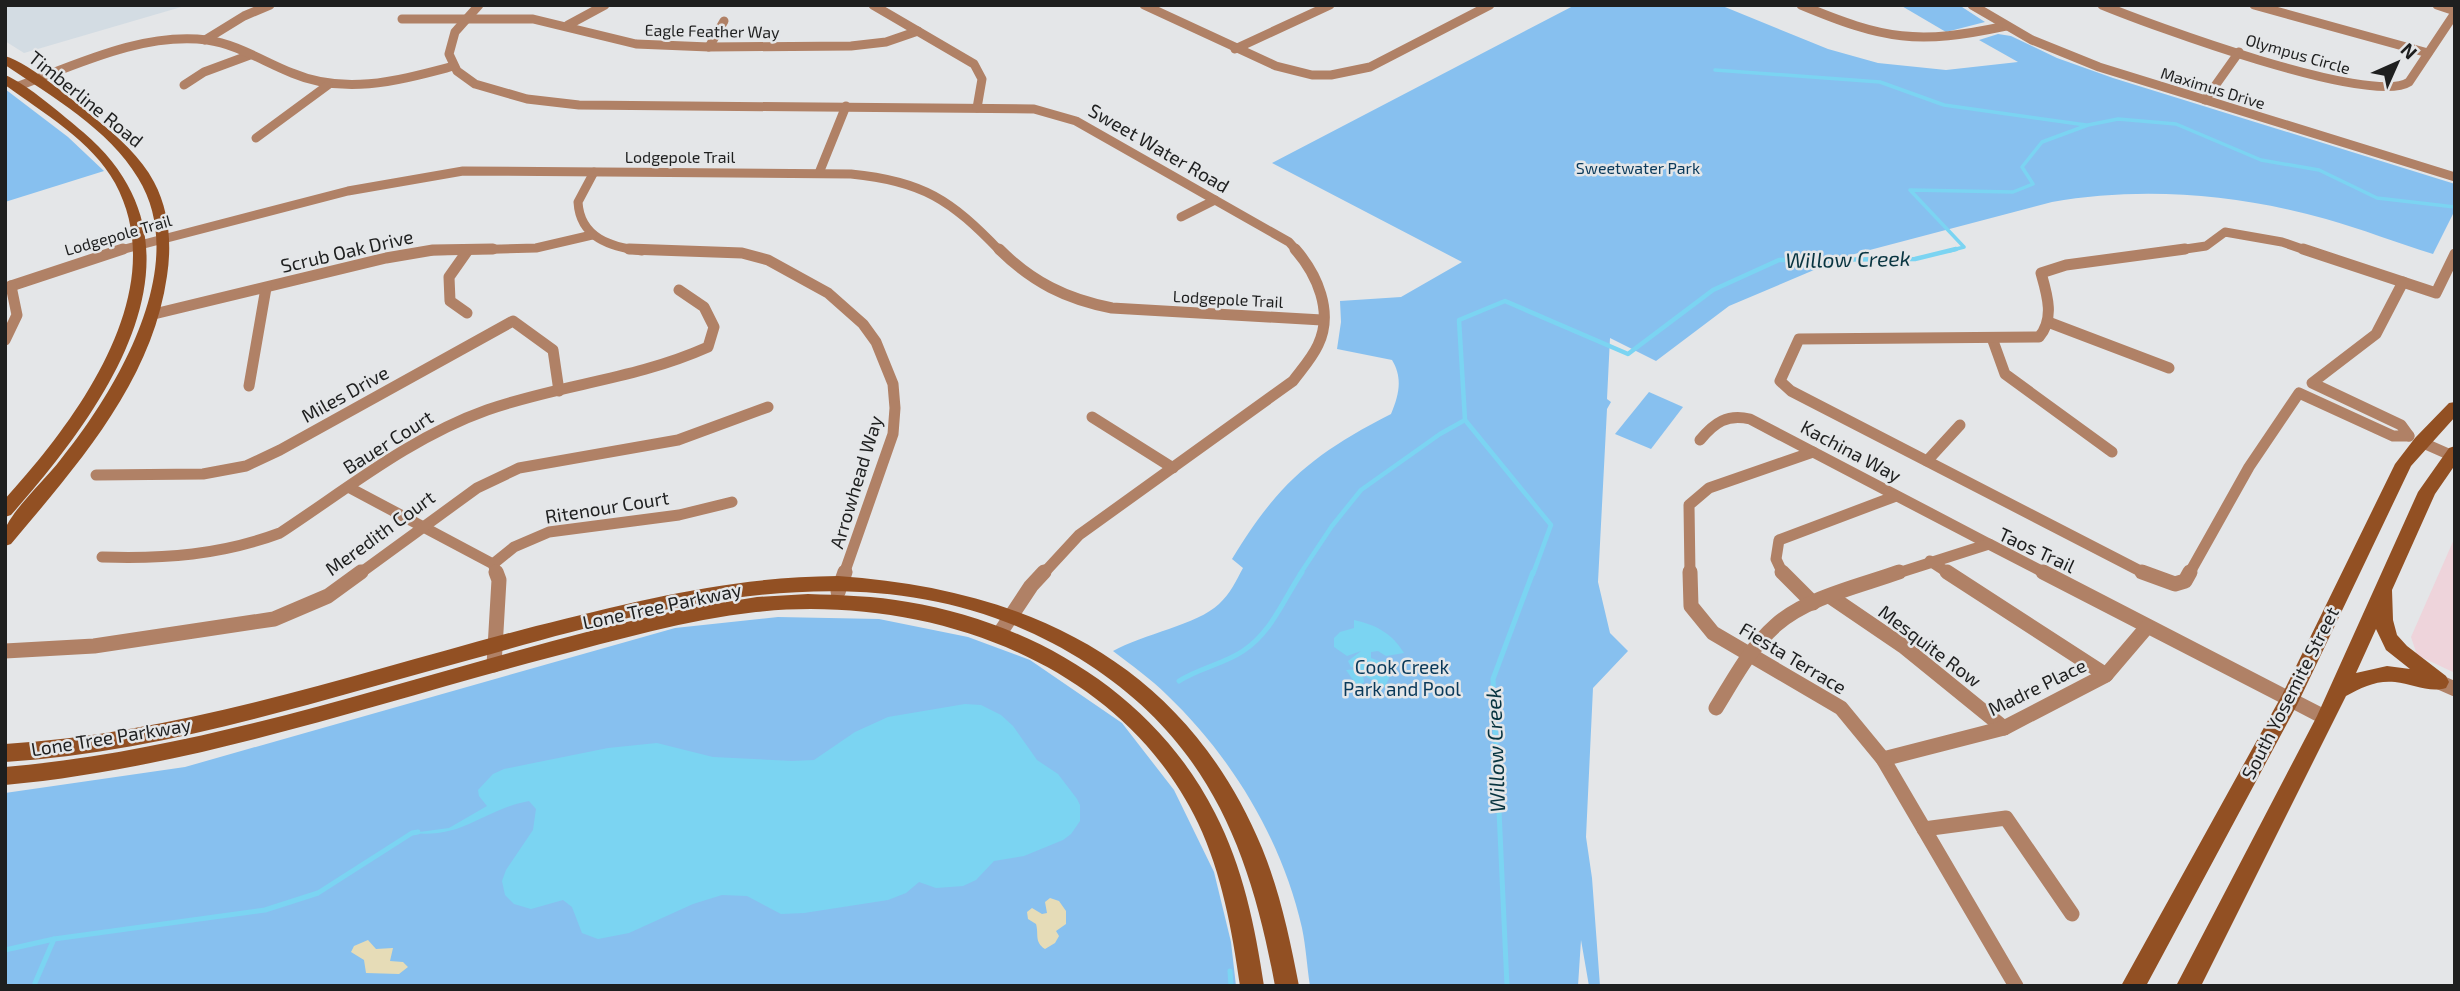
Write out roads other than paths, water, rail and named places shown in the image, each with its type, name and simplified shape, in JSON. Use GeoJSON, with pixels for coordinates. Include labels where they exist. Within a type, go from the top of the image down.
{"type":"FeatureCollection","features":[{"type":"Feature","properties":{"kind":"street"},"geometry":{"type":"LineString","coordinates":[[205,40],[234,21],[270,5]]}},
{"type":"Feature","properties":{"kind":"street"},"geometry":{"type":"LineString","coordinates":[[11,83],[36,80],[127,48],[205,40],[224,44],[328,85],[392,81],[454,66],[449,53],[450,43],[464,19],[479,5]]}},
{"type":"Feature","properties":{"kind":"street"},"geometry":{"type":"LineString","coordinates":[[568,25],[605,5]]}},
{"type":"Feature","properties":{"kind":"street"},"geometry":{"type":"LineString","coordinates":[[873,5],[964,57],[981,72],[982,88],[977,108]]}},
{"type":"Feature","properties":{"kind":"street"},"geometry":{"type":"LineString","coordinates":[[1144,5],[1289,72],[1311,76],[1340,75],[1370,66],[1490,5]]}},
{"type":"Feature","properties":{"kind":"street"},"geometry":{"type":"LineString","coordinates":[[1301,5],[1315,12]]}},
{"type":"Feature","properties":{"kind":"street"},"geometry":{"type":"LineString","coordinates":[[1236,49],[1330,5]]}},
{"type":"Feature","properties":{"kind":"street"},"geometry":{"type":"LineString","coordinates":[[1801,5],[1864,31],[1906,39],[1945,39],[2006,26]]}},
{"type":"Feature","properties":{"kind":"street","name":"Maximus Drive"},"geometry":{"type":"LineString","coordinates":[[1972,5],[2006,26],[2099,67],[2455,177]]}},
{"type":"Feature","properties":{"kind":"street","name":"Olympus Circle"},"geometry":{"type":"LineString","coordinates":[[2102,5],[2163,30],[2338,81],[2377,88],[2406,86],[2455,12]]}},
{"type":"Feature","properties":{"kind":"street"},"geometry":{"type":"LineString","coordinates":[[2254,5],[2428,53]]}},
{"type":"Feature","properties":{"kind":"street"},"geometry":{"type":"LineString","coordinates":[[2437,5],[2455,12]]}},
{"type":"Feature","properties":{"kind":"street"},"geometry":{"type":"LineString","coordinates":[[402,19],[464,19]]}},
{"type":"Feature","properties":{"kind":"street","name":"Eagle Feather Way"},"geometry":{"type":"LineString","coordinates":[[464,19],[533,19],[568,25],[636,44],[709,47],[851,46],[886,42],[918,31]]}},
{"type":"Feature","properties":{"kind":"street"},"geometry":{"type":"LineString","coordinates":[[709,47],[724,21]]}},
{"type":"Feature","properties":{"kind":"street"},"geometry":{"type":"LineString","coordinates":[[2205,100],[2239,52]]}},
{"type":"Feature","properties":{"kind":"street"},"geometry":{"type":"LineString","coordinates":[[184,85],[204,72],[250,55]]}},
{"type":"Feature","properties":{"kind":"street","name":"Timberline Road"},"geometry":{"type":"LineString","coordinates":[[5,59],[115,142],[133,160],[146,179],[155,200],[163,238],[160,284],[154,314],[129,371],[89,437],[5,539]]}},
{"type":"Feature","properties":{"kind":"street","name":"Sweet Water Road"},"geometry":{"type":"LineString","coordinates":[[454,66],[462,76],[485,90],[538,103],[1034,109],[1063,116],[1289,242],[1304,257],[1320,286],[1323,299],[1322,335],[1315,351],[1293,381],[1073,540],[1031,586],[1005,624]]}},
{"type":"Feature","properties":{"kind":"street","name":"Timberline Road"},"geometry":{"type":"LineString","coordinates":[[5,511],[39,472],[88,405],[105,375],[130,319],[140,266],[132,206],[124,186],[112,168],[11,83]]}},
{"type":"Feature","properties":{"kind":"street"},"geometry":{"type":"LineString","coordinates":[[256,138],[328,85]]}},
{"type":"Feature","properties":{"kind":"street"},"geometry":{"type":"LineString","coordinates":[[819,173],[846,106]]}},
{"type":"Feature","properties":{"kind":"street","name":"Lodgepole Trail"},"geometry":{"type":"LineString","coordinates":[[8,284],[163,238],[364,186],[418,176],[463,171],[819,173],[880,177],[930,193],[953,206],[1034,280],[1083,303],[1112,308],[1322,320]]}},
{"type":"Feature","properties":{"kind":"street"},"geometry":{"type":"LineString","coordinates":[[592,235],[578,210],[579,197],[594,172]]}},
{"type":"Feature","properties":{"kind":"street"},"geometry":{"type":"LineString","coordinates":[[1181,218],[1215,200]]}},
{"type":"Feature","properties":{"kind":"street"},"geometry":{"type":"LineString","coordinates":[[2403,282],[2376,334],[2312,383],[2401,425],[2409,436],[2393,436],[2298,393],[2249,467],[2185,581],[2175,584],[2150,576],[1791,391],[1780,381],[1799,339],[2039,337],[2046,332],[2048,322],[2047,295],[2041,273],[2066,265],[2206,246],[2225,232],[2282,242],[2403,282],[2436,293],[2455,254]]}},
{"type":"Feature","properties":{"kind":"street","name":"Scrub Oak Drive"},"geometry":{"type":"LineString","coordinates":[[154,314],[386,258],[433,250],[536,248],[592,235]]}},
{"type":"Feature","properties":{"kind":"street","name":"Arrowhead Way"},"geometry":{"type":"LineString","coordinates":[[592,235],[615,245],[636,249],[721,251],[763,257],[832,295],[849,308],[880,346],[888,364],[897,408],[893,434],[838,592]]}},
{"type":"Feature","properties":{"kind":"street"},"geometry":{"type":"LineString","coordinates":[[467,313],[450,301],[449,278],[468,250]]}},
{"type":"Feature","properties":{"kind":"street"},"geometry":{"type":"LineString","coordinates":[[5,340],[17,315],[8,284]]}},
{"type":"Feature","properties":{"kind":"street"},"geometry":{"type":"LineString","coordinates":[[249,386],[266,288]]}},
{"type":"Feature","properties":{"kind":"street","name":"Bauer Court"},"geometry":{"type":"LineString","coordinates":[[102,557],[168,559],[232,551],[280,533],[427,436],[487,410],[559,391],[640,375],[674,364],[708,347],[714,327],[704,307],[679,290]]}},
{"type":"Feature","properties":{"kind":"street","name":"Miles Drive"},"geometry":{"type":"LineString","coordinates":[[96,475],[202,474],[246,466],[281,450],[513,321],[554,349],[559,391]]}},
{"type":"Feature","properties":{"kind":"street"},"geometry":{"type":"LineString","coordinates":[[2048,322],[2169,368]]}},
{"type":"Feature","properties":{"kind":"street"},"geometry":{"type":"LineString","coordinates":[[1992,338],[2005,374],[2112,452]]}},
{"type":"Feature","properties":{"kind":"street","name":"Meredith Court"},"geometry":{"type":"LineString","coordinates":[[5,652],[94,646],[274,619],[328,596],[477,488],[519,468],[678,440],[768,407]]}},
{"type":"Feature","properties":{"kind":"street","name":"South Yosemite Street"},"geometry":{"type":"LineString","coordinates":[[2133,986],[2290,699],[2384,500],[2404,464],[2455,407]]}},
{"type":"Feature","properties":{"kind":"street","name":"Kachina Way"},"geometry":{"type":"LineString","coordinates":[[1700,440],[1722,417],[1736,415],[1750,419],[1989,544]]}},
{"type":"Feature","properties":{"kind":"street"},"geometry":{"type":"LineString","coordinates":[[1092,417],[1173,468]]}},
{"type":"Feature","properties":{"kind":"street"},"geometry":{"type":"LineString","coordinates":[[1927,461],[1960,425]]}},
{"type":"Feature","properties":{"kind":"street"},"geometry":{"type":"LineString","coordinates":[[2421,442],[2454,455]]}},
{"type":"Feature","properties":{"kind":"street","name":"Fiesta Terrace"},"geometry":{"type":"LineString","coordinates":[[1813,452],[1709,488],[1689,505],[1690,606],[1713,634],[1840,708],[1883,759],[2016,986]]}},
{"type":"Feature","properties":{"kind":"street","name":"South Yosemite Street"},"geometry":{"type":"LineString","coordinates":[[2188,986],[2326,718],[2427,492],[2454,455]]}},
{"type":"Feature","properties":{"kind":"street"},"geometry":{"type":"LineString","coordinates":[[350,488],[493,564],[499,580],[494,655]]}},
{"type":"Feature","properties":{"kind":"street"},"geometry":{"type":"LineString","coordinates":[[1813,603],[1780,572],[1774,551],[1779,540],[1896,496]]}},
{"type":"Feature","properties":{"kind":"street","name":"Ritenour Court"},"geometry":{"type":"LineString","coordinates":[[493,564],[514,547],[549,532],[679,515],[733,502]]}},
{"type":"Feature","properties":{"kind":"street","name":"Taos Trail"},"geometry":{"type":"LineString","coordinates":[[1716,708],[1751,654],[1777,625],[1813,603],[1930,561],[1989,544],[2326,718]]}},
{"type":"Feature","properties":{"kind":"street"},"geometry":{"type":"LineString","coordinates":[[1930,561],[2106,675]]}},
{"type":"Feature","properties":{"kind":"street","name":"Lone Tree Parkway"},"geometry":{"type":"LineString","coordinates":[[5,776],[95,763],[248,732],[494,655],[707,593],[795,583],[838,592],[928,592],[975,603],[1088,682],[1136,721],[1167,755],[1197,799],[1222,847],[1236,894],[1252,986]]}},
{"type":"Feature","properties":{"kind":"street"},"geometry":{"type":"LineString","coordinates":[[2385,586],[2385,629],[2400,652],[2447,685]]}},
{"type":"Feature","properties":{"kind":"street","name":"Mesquite Row"},"geometry":{"type":"LineString","coordinates":[[1831,597],[1903,646],[2004,728]]}},
{"type":"Feature","properties":{"kind":"street","name":"Lone Tree Parkway"},"geometry":{"type":"LineString","coordinates":[[1005,624],[1047,630],[1100,661],[1157,706],[1190,742],[1220,782],[1248,837],[1266,887],[1287,986]]}},
{"type":"Feature","properties":{"kind":"street","name":"Madre Place"},"geometry":{"type":"LineString","coordinates":[[1883,759],[2004,728],[2106,675],[2147,626]]}},
{"type":"Feature","properties":{"kind":"street","name":"Lone Tree Parkway"},"geometry":{"type":"LineString","coordinates":[[5,753],[92,743],[181,727],[494,655]]}},
{"type":"Feature","properties":{"kind":"street"},"geometry":{"type":"LineString","coordinates":[[2339,690],[2363,677],[2379,673],[2447,685]]}},
{"type":"Feature","properties":{"kind":"street"},"geometry":{"type":"LineString","coordinates":[[1924,829],[2006,818],[2072,914]]}},
{"type":"Feature","properties":{"kind":"waterway"},"geometry":{"type":"LineString","coordinates":[[1715,70],[1880,82],[1944,105],[2086,125]]}},
{"type":"Feature","properties":{"kind":"waterway","name":"Willow Creek"},"geometry":{"type":"LineString","coordinates":[[1949,251],[1964,247],[1910,190],[2013,192],[2033,184],[2022,167],[2042,142],[2088,125],[2118,119],[2176,124],[2261,160],[2319,170],[2377,198],[2455,207]]}},
{"type":"Feature","properties":{"kind":"waterway","name":"Willow Creek"},"geometry":{"type":"LineString","coordinates":[[1465,420],[1459,320],[1505,301],[1628,354],[1713,290],[1779,260],[1915,259],[1956,249]]}},
{"type":"Feature","properties":{"kind":"waterway"},"geometry":{"type":"LineString","coordinates":[[1300,574],[1332,526],[1361,490],[1440,434],[1465,420]]}},
{"type":"Feature","properties":{"kind":"waterway","name":"Willow Creek"},"geometry":{"type":"LineString","coordinates":[[1465,420],[1551,525],[1533,574]]}},
{"type":"Feature","properties":{"kind":"waterway"},"geometry":{"type":"LineString","coordinates":[[1179,681],[1236,655],[1253,643],[1269,625],[1302,572]]}},
{"type":"Feature","properties":{"kind":"waterway","name":"Willow Creek"},"geometry":{"type":"LineString","coordinates":[[1507,986],[1493,679],[1533,572]]}},
{"type":"Feature","properties":{"kind":"waterway"},"geometry":{"type":"LineString","coordinates":[[54,939],[265,910],[318,893],[412,833],[418,832]]}},
{"type":"Feature","properties":{"kind":"waterway"},"geometry":{"type":"LineString","coordinates":[[5,950],[54,939]]}},
{"type":"Feature","properties":{"kind":"waterway"},"geometry":{"type":"LineString","coordinates":[[35,983],[54,939]]}},
{"type":"Feature","properties":{"kind":"waterway"},"geometry":{"type":"LineString","coordinates":[[1230,971],[1231,986]]}},
{"type":"Feature","properties":{"kind":"park label","name":"Sweetwater Park"},"geometry":{"type":"Point","coordinates":[1638,168]}},
{"type":"Feature","properties":{"kind":"park label","name":"Cook Creek Park and Pool"},"geometry":{"type":"Point","coordinates":[1402,678]}}]}
